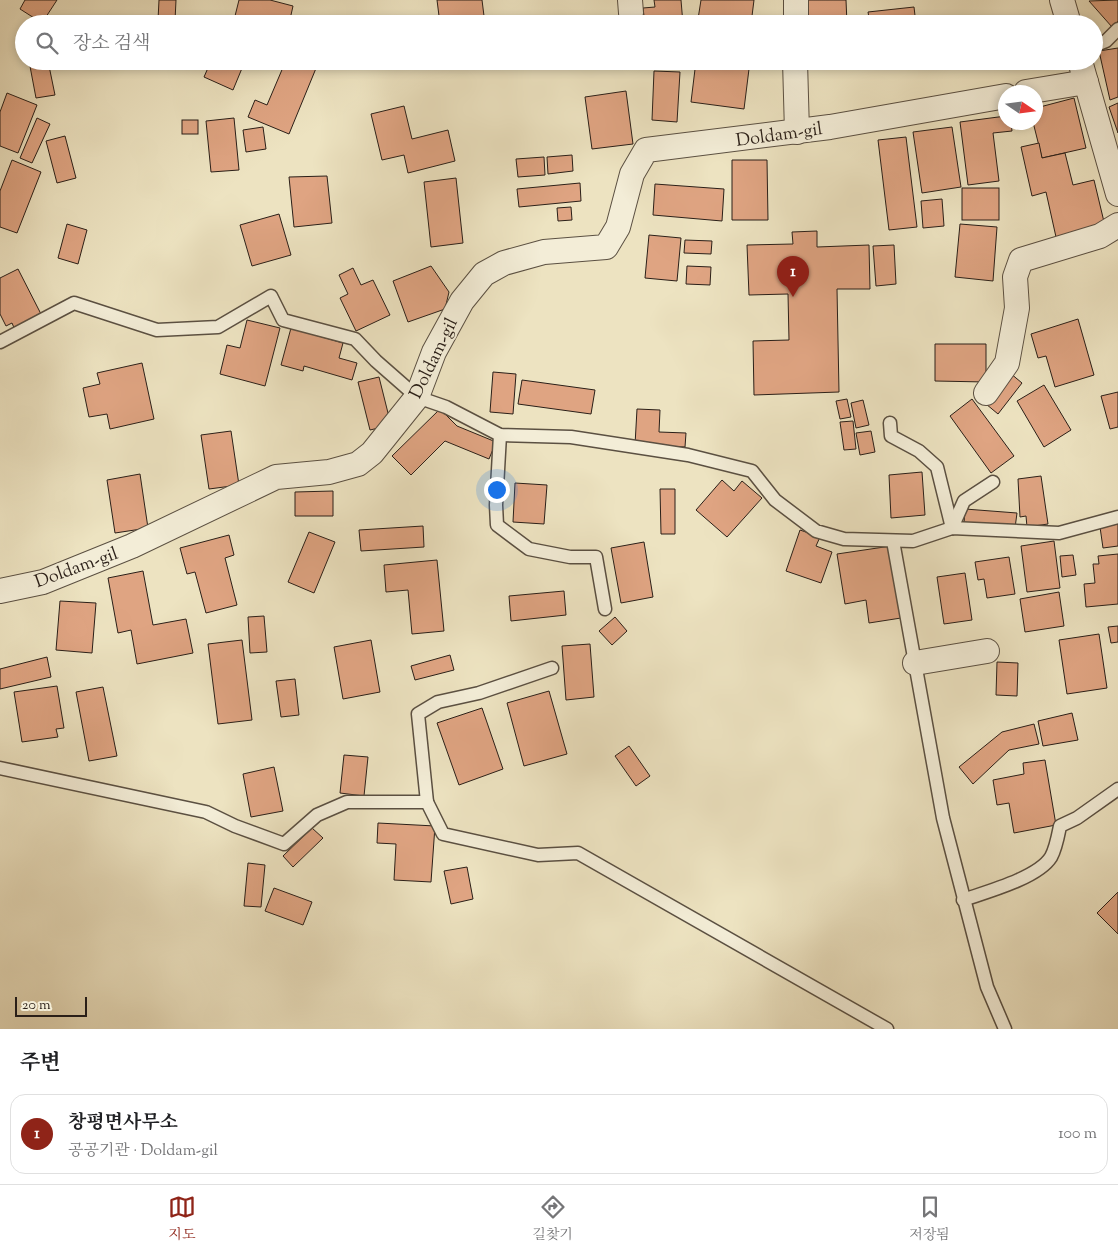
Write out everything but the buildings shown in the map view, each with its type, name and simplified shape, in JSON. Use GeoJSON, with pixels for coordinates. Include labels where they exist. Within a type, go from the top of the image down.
{"type":"FeatureCollection","features":[{"type":"Feature","properties":{"kind":"street"},"geometry":{"type":"LineString","coordinates":[[796,0],[796,15]]}},
{"type":"Feature","properties":{"kind":"street"},"geometry":{"type":"LineString","coordinates":[[1062,0],[1066,15]]}},
{"type":"Feature","properties":{"kind":"street"},"geometry":{"type":"LineString","coordinates":[[796,70],[796,132]]}},
{"type":"Feature","properties":{"kind":"street"},"geometry":{"type":"LineString","coordinates":[[1043,86],[1083,72],[1118,194]]}},
{"type":"Feature","properties":{"kind":"street","name":"Doldam-gil"},"geometry":{"type":"LineString","coordinates":[[0,591],[43,582],[132,546],[276,477],[329,472],[358,464],[372,453],[417,397],[434,352],[448,326],[462,301],[484,274],[504,263],[544,252],[606,247],[618,227],[632,174],[646,150],[796,132],[998,97]]}},
{"type":"Feature","properties":{"kind":"street"},"geometry":{"type":"LineString","coordinates":[[986,394],[1007,363],[1017,308],[1015,277],[1021,260],[1100,236],[1118,225]]}},
{"type":"Feature","properties":{"kind":"street"},"geometry":{"type":"LineString","coordinates":[[915,662],[987,651]]}},
{"type":"Feature","properties":{"kind":"lane"},"geometry":{"type":"LineString","coordinates":[[1103,42],[1118,30]]}},
{"type":"Feature","properties":{"kind":"lane"},"geometry":{"type":"LineString","coordinates":[[0,342],[74,303],[157,330],[218,326],[271,296],[283,320],[355,339],[376,361],[417,397],[446,407],[500,435],[571,438],[688,455],[752,471],[775,500],[816,531],[844,539],[913,541],[952,528],[1059,533],[1118,517]]}},
{"type":"Feature","properties":{"kind":"lane"},"geometry":{"type":"LineString","coordinates":[[890,423],[891,436],[919,452],[938,467],[952,528]]}},
{"type":"Feature","properties":{"kind":"lane"},"geometry":{"type":"LineString","coordinates":[[500,435],[496,505],[497,525],[529,549],[570,557],[596,557],[605,609]]}},
{"type":"Feature","properties":{"kind":"lane"},"geometry":{"type":"LineString","coordinates":[[952,528],[964,502],[993,482]]}},
{"type":"Feature","properties":{"kind":"lane"},"geometry":{"type":"LineString","coordinates":[[893,541],[943,818],[987,987],[1005,1029]]}},
{"type":"Feature","properties":{"kind":"lane"},"geometry":{"type":"LineString","coordinates":[[552,668],[479,692],[438,702],[418,714],[427,802],[443,834],[538,855],[578,853],[887,1029]]}},
{"type":"Feature","properties":{"kind":"lane"},"geometry":{"type":"LineString","coordinates":[[0,768],[206,812],[284,844],[317,816],[347,802],[427,802]]}},
{"type":"Feature","properties":{"kind":"lane"},"geometry":{"type":"LineString","coordinates":[[963,900],[994,890],[1033,872],[1051,858],[1060,826],[1077,818],[1118,789]]}},
{"type":"Feature","properties":{"kind":"place","name":"창평면사무소"},"geometry":{"type":"Point","coordinates":[793,297]}}]}
